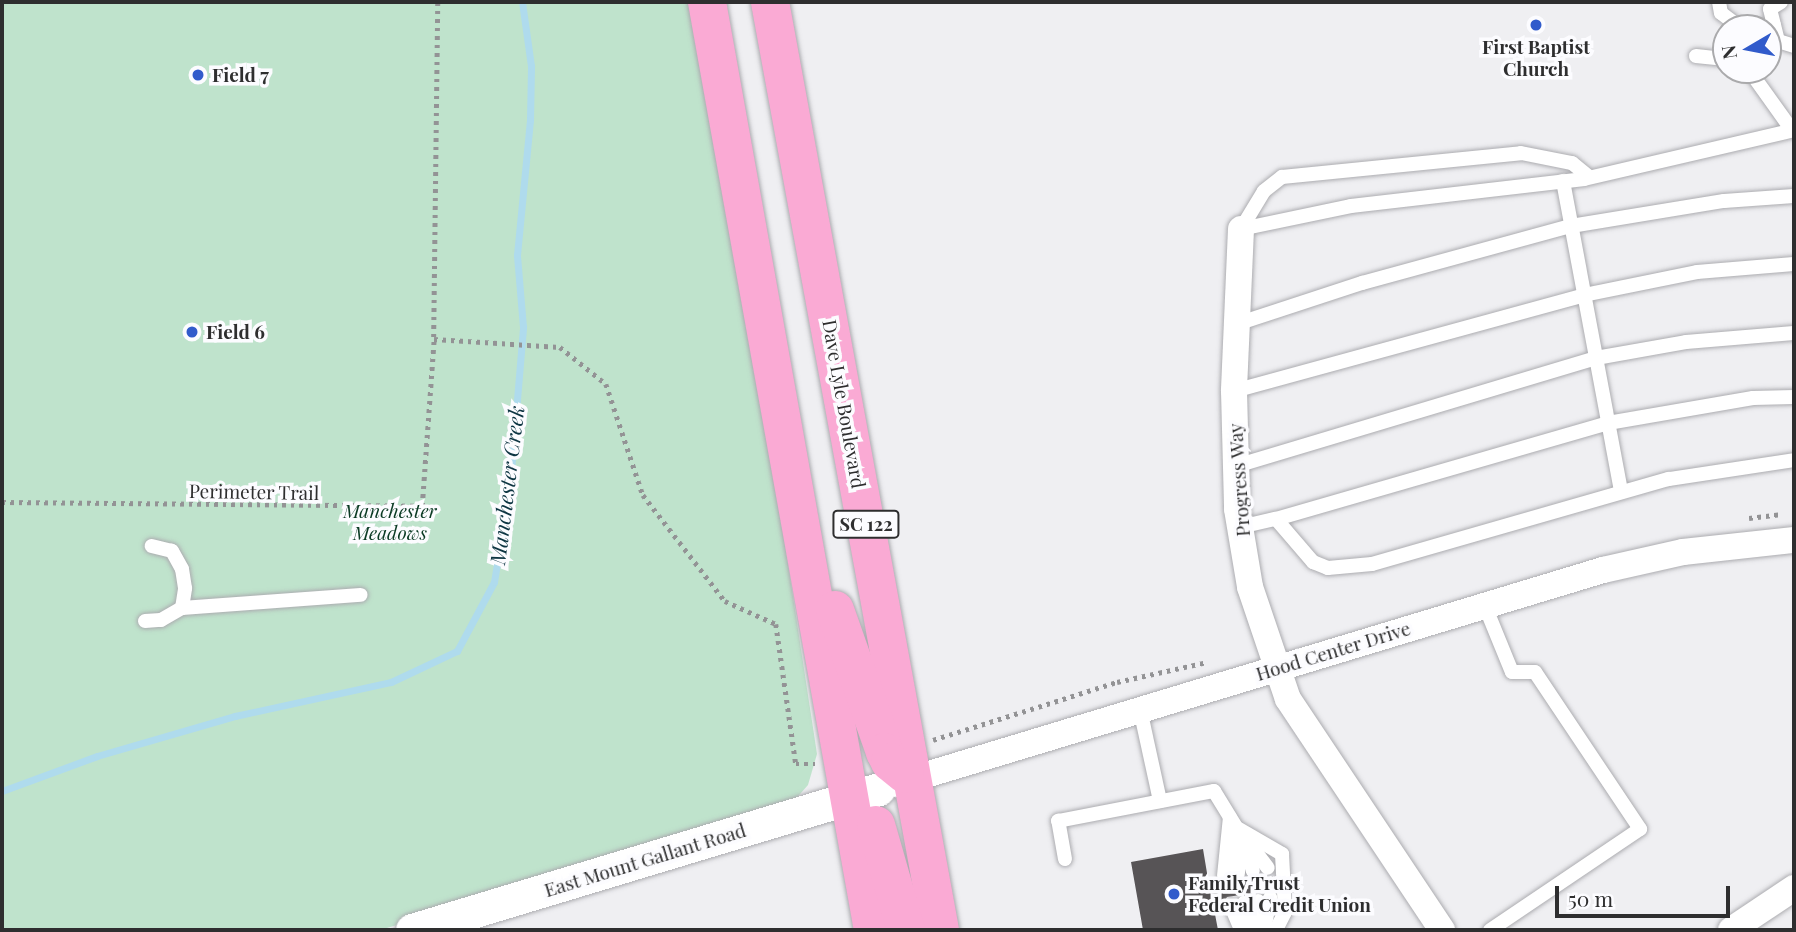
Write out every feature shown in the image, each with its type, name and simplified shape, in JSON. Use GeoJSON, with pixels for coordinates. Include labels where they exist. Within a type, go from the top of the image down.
{"type":"FeatureCollection","features":[{"type":"Feature","properties":{"kind":"main road","name":"Dave Lyle Boulevard"},"geometry":{"type":"LineString","coordinates":[[707,2],[843,761],[880,788],[940,930]]}},
{"type":"Feature","properties":{"kind":"main road","name":"Dave Lyle Boulevard"},"geometry":{"type":"LineString","coordinates":[[770,2],[880,788],[873,930]]}},
{"type":"Feature","properties":{"kind":"main road"},"geometry":{"type":"LineString","coordinates":[[795,492],[875,727],[890,762],[869,809],[906,930]]}},
{"type":"Feature","properties":{"kind":"street","name":"Progress Way"},"geometry":{"type":"LineString","coordinates":[[1241,229],[1234,391],[1240,527],[1250,587],[1288,699],[1442,930]]}},
{"type":"Feature","properties":{"kind":"street","name":"Hood Center Drive"},"geometry":{"type":"LineString","coordinates":[[880,788],[1603,570],[1683,552],[1794,540]]}},
{"type":"Feature","properties":{"kind":"street","name":"East Mount Gallant Road"},"geometry":{"type":"LineString","coordinates":[[412,930],[880,788]]}},
{"type":"Feature","properties":{"kind":"street"},"geometry":{"type":"LineString","coordinates":[[1731,930],[1764,922],[1794,888]]}},
{"type":"Feature","properties":{"kind":"lane"},"geometry":{"type":"LineString","coordinates":[[1696,56],[1712,58]]}},
{"type":"Feature","properties":{"kind":"lane"},"geometry":{"type":"LineString","coordinates":[[1241,229],[1351,206],[1589,177],[1793,130],[1759,84]]}},
{"type":"Feature","properties":{"kind":"lane"},"geometry":{"type":"LineString","coordinates":[[1241,229],[1264,191],[1282,177],[1521,153],[1572,163],[1589,177]]}},
{"type":"Feature","properties":{"kind":"lane"},"geometry":{"type":"LineString","coordinates":[[1563,181],[1621,492]]}},
{"type":"Feature","properties":{"kind":"lane"},"geometry":{"type":"LineString","coordinates":[[1237,324],[1362,283],[1572,226],[1724,201],[1794,196]]}},
{"type":"Feature","properties":{"kind":"lane"},"geometry":{"type":"LineString","coordinates":[[1234,391],[1584,295],[1697,272],[1794,264]]}},
{"type":"Feature","properties":{"kind":"lane"},"geometry":{"type":"LineString","coordinates":[[1236,466],[1596,358],[1686,342],[1794,333]]}},
{"type":"Feature","properties":{"kind":"lane"},"geometry":{"type":"LineString","coordinates":[[1240,527],[1608,423],[1753,398],[1794,397]]}},
{"type":"Feature","properties":{"kind":"lane"},"geometry":{"type":"LineString","coordinates":[[1276,519],[1313,562],[1328,568],[1371,564],[1668,479],[1794,460]]}},
{"type":"Feature","properties":{"kind":"lane"},"geometry":{"type":"LineString","coordinates":[[152,546],[172,551],[182,569],[182,608]]}},
{"type":"Feature","properties":{"kind":"lane"},"geometry":{"type":"LineString","coordinates":[[145,621],[161,620],[182,608],[361,595]]}},
{"type":"Feature","properties":{"kind":"lane"},"geometry":{"type":"LineString","coordinates":[[1485,606],[1512,672],[1535,671],[1640,829],[1490,930]]}},
{"type":"Feature","properties":{"kind":"lane"},"geometry":{"type":"LineString","coordinates":[[1140,709],[1160,801]]}},
{"type":"Feature","properties":{"kind":"lane"},"geometry":{"type":"LineString","coordinates":[[1065,859],[1058,821],[1214,791],[1234,822],[1245,872],[1234,822]]}},
{"type":"Feature","properties":{"kind":"lane"},"geometry":{"type":"LineString","coordinates":[[1234,822],[1282,854],[1286,912],[1276,930]]}},
{"type":"Feature","properties":{"kind":"lane"},"geometry":{"type":"LineString","coordinates":[[1241,930],[1251,902]]}},
{"type":"Feature","properties":{"kind":"lane"},"geometry":{"type":"LineString","coordinates":[[1249,930],[1251,902]]}},
{"type":"Feature","properties":{"kind":"lane"},"geometry":{"type":"LineString","coordinates":[[1251,902],[1257,930]]}},
{"type":"Feature","properties":{"kind":"lane"},"geometry":{"type":"LineString","coordinates":[[1251,902],[1264,930]]}},
{"type":"Feature","properties":{"kind":"path"},"geometry":{"type":"LineString","coordinates":[[438,2],[434,339],[560,347],[606,384],[643,495],[725,601],[776,624],[796,764],[843,761]]}},
{"type":"Feature","properties":{"kind":"path","name":"Perimeter Trail"},"geometry":{"type":"LineString","coordinates":[[2,502],[422,506],[434,339]]}},
{"type":"Feature","properties":{"kind":"green space","name":"Manchester Meadows"},"geometry":{"type":"Polygon","coordinates":[[[2,2],[696,2],[736,223],[817,754],[808,785],[785,811],[380,930],[2,930],[2,2]]]}},
{"type":"Feature","properties":{"kind":"building","name":"Family Trust Federal Credit Union"},"geometry":{"type":"Polygon","coordinates":[[[1203,849],[1208,879],[1215,878],[1224,886],[1273,876],[1274,890],[1227,897],[1222,907],[1214,909],[1218,930],[1143,930],[1131,862],[1203,849]]]}},
{"type":"Feature","properties":{"kind":"waterway","name":"Manchester Creek"},"geometry":{"type":"LineString","coordinates":[[2,791],[97,756],[235,716],[391,682],[457,651],[494,582],[510,483],[523,327],[517,255],[530,120],[531,66],[522,2]]}},
{"type":"Feature","properties":{"kind":"place","name":"First Baptist Church"},"geometry":{"type":"Point","coordinates":[1536,25]}},
{"type":"Feature","properties":{"kind":"place","name":"Field 7"},"geometry":{"type":"Point","coordinates":[198,75]}},
{"type":"Feature","properties":{"kind":"place","name":"Field 6"},"geometry":{"type":"Point","coordinates":[192,332]}},
{"type":"Feature","properties":{"kind":"place","name":"Family Trust Federal Credit Union"},"geometry":{"type":"Point","coordinates":[1174,894]}}]}
